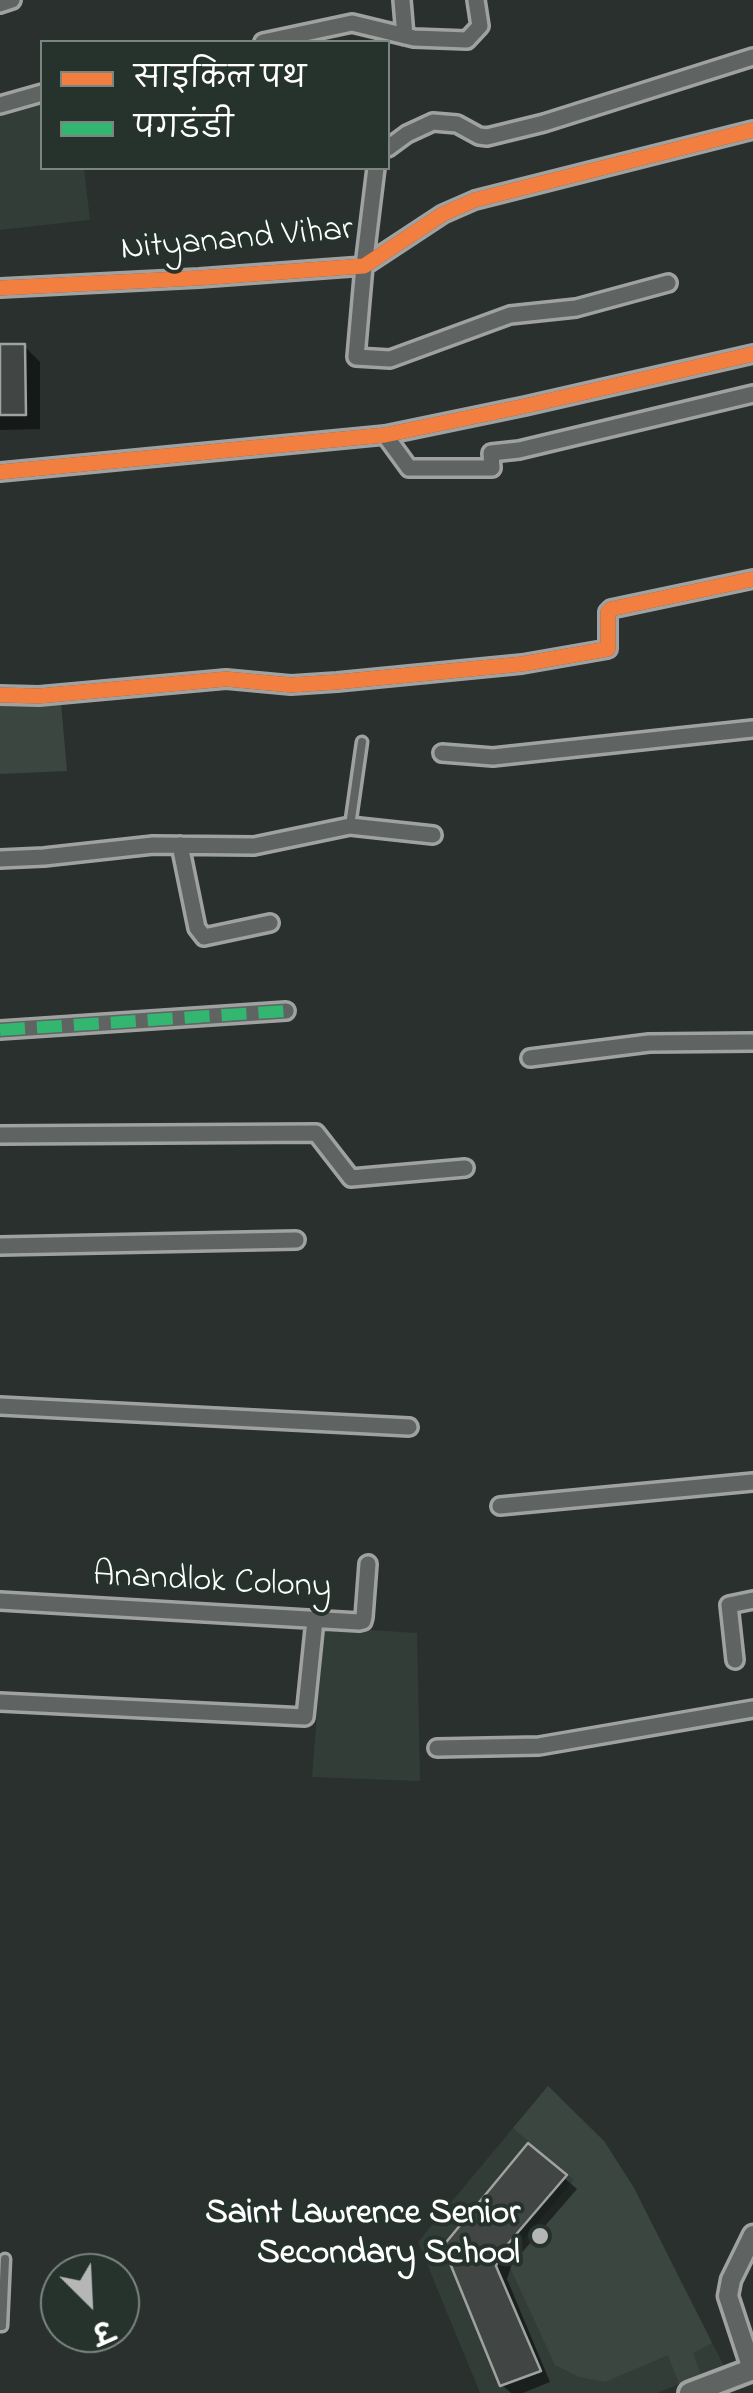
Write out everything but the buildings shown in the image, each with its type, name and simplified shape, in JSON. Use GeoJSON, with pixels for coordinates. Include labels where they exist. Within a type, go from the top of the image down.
{"type":"FeatureCollection","features":[{"type":"Feature","properties":{"kind":"main road"},"geometry":{"type":"LineString","coordinates":[[704,2391],[753,2369]]}},
{"type":"Feature","properties":{"kind":"street"},"geometry":{"type":"LineString","coordinates":[[0,4],[12,0]]}},
{"type":"Feature","properties":{"kind":"street"},"geometry":{"type":"LineString","coordinates":[[402,0],[406,36]]}},
{"type":"Feature","properties":{"kind":"street"},"geometry":{"type":"LineString","coordinates":[[272,40],[352,23],[406,36],[467,40],[480,26],[476,0]]}},
{"type":"Feature","properties":{"kind":"street"},"geometry":{"type":"LineString","coordinates":[[390,147],[433,122],[458,124],[487,137],[544,123],[753,57]]}},
{"type":"Feature","properties":{"kind":"street"},"geometry":{"type":"LineString","coordinates":[[0,105],[40,94]]}},
{"type":"Feature","properties":{"kind":"street","name":"Nityanand Vihar"},"geometry":{"type":"LineString","coordinates":[[0,288],[364,266],[443,214],[475,200],[753,130]]}},
{"type":"Feature","properties":{"kind":"street"},"geometry":{"type":"LineString","coordinates":[[376,170],[356,357],[390,359],[510,315],[576,308],[668,283]]}},
{"type":"Feature","properties":{"kind":"street"},"geometry":{"type":"LineString","coordinates":[[0,472],[385,435],[753,354]]}},
{"type":"Feature","properties":{"kind":"street"},"geometry":{"type":"LineString","coordinates":[[385,435],[408,468],[492,468],[490,453],[519,450],[753,394]]}},
{"type":"Feature","properties":{"kind":"street"},"geometry":{"type":"LineString","coordinates":[[0,695],[40,696],[226,679],[291,685],[522,664],[608,649],[611,609],[753,579]]}},
{"type":"Feature","properties":{"kind":"street"},"geometry":{"type":"LineString","coordinates":[[442,753],[494,757],[753,729]]}},
{"type":"Feature","properties":{"kind":"street"},"geometry":{"type":"LineString","coordinates":[[0,859],[153,845],[254,846],[350,826],[433,835]]}},
{"type":"Feature","properties":{"kind":"street"},"geometry":{"type":"LineString","coordinates":[[180,845],[197,928],[204,937],[270,923]]}},
{"type":"Feature","properties":{"kind":"street"},"geometry":{"type":"LineString","coordinates":[[0,1030],[286,1011]]}},
{"type":"Feature","properties":{"kind":"street"},"geometry":{"type":"LineString","coordinates":[[530,1058],[649,1043],[753,1042]]}},
{"type":"Feature","properties":{"kind":"street"},"geometry":{"type":"LineString","coordinates":[[0,1134],[316,1133],[351,1178],[465,1168]]}},
{"type":"Feature","properties":{"kind":"street"},"geometry":{"type":"LineString","coordinates":[[0,1246],[296,1240]]}},
{"type":"Feature","properties":{"kind":"street"},"geometry":{"type":"LineString","coordinates":[[0,1406],[409,1428]]}},
{"type":"Feature","properties":{"kind":"street"},"geometry":{"type":"LineString","coordinates":[[500,1506],[753,1482]]}},
{"type":"Feature","properties":{"kind":"street","name":"Anandlok Colony"},"geometry":{"type":"LineString","coordinates":[[0,1601],[363,1621],[368,1564]]}},
{"type":"Feature","properties":{"kind":"street"},"geometry":{"type":"LineString","coordinates":[[735,1660],[730,1605],[753,1600]]}},
{"type":"Feature","properties":{"kind":"street"},"geometry":{"type":"LineString","coordinates":[[0,1702],[305,1716],[316,1620]]}},
{"type":"Feature","properties":{"kind":"street"},"geometry":{"type":"LineString","coordinates":[[437,1748],[539,1746],[753,1710]]}},
{"type":"Feature","properties":{"kind":"street"},"geometry":{"type":"LineString","coordinates":[[753,2235],[731,2280],[728,2296],[753,2369]]}},
{"type":"Feature","properties":{"kind":"lane"},"geometry":{"type":"LineString","coordinates":[[350,826],[362,742]]}},
{"type":"Feature","properties":{"kind":"lane"},"geometry":{"type":"LineString","coordinates":[[0,2326],[4,2258]]}},
{"type":"Feature","properties":{"kind":"shaded area"},"geometry":{"type":"Polygon","coordinates":[[[40,99],[40,170],[84,170],[90,220],[0,230],[0,109],[40,99]]]}},
{"type":"Feature","properties":{"kind":"shaded area"},"geometry":{"type":"Polygon","coordinates":[[[0,702],[61,703],[67,771],[0,774],[0,702]]]}},
{"type":"Feature","properties":{"kind":"shaded area"},"geometry":{"type":"Polygon","coordinates":[[[324,1627],[417,1633],[420,1781],[312,1777],[324,1627]]]}},
{"type":"Feature","properties":{"kind":"shaded area","name":"Saint Lawrence Senior Secondary School"},"geometry":{"type":"Polygon","coordinates":[[[548,2086],[604,2141],[634,2188],[724,2366],[657,2393],[480,2393],[418,2242],[548,2086]]]}},
{"type":"Feature","properties":{"kind":"shaded area"},"geometry":{"type":"Polygon","coordinates":[[[548,2086],[604,2141],[634,2188],[712,2343],[693,2353],[701,2376],[679,2384],[668,2355],[605,2382],[579,2377],[555,2365],[507,2261],[574,2180],[513,2128],[548,2086]]]}},
{"type":"Feature","properties":{"kind":"marked path"},"geometry":{"type":"LineString","coordinates":[[0,1030],[286,1011]]}},
{"type":"Feature","properties":{"kind":"cycle path"},"geometry":{"type":"LineString","coordinates":[[0,288],[364,266],[443,214],[475,200],[753,130]]}},
{"type":"Feature","properties":{"kind":"cycle path"},"geometry":{"type":"LineString","coordinates":[[0,472],[385,435],[753,354]]}},
{"type":"Feature","properties":{"kind":"cycle path"},"geometry":{"type":"LineString","coordinates":[[0,695],[39,696],[226,679],[291,685],[522,664],[608,649],[611,609],[753,579]]}},
{"type":"Feature","properties":{"kind":"place","name":"Saint Lawrence Senior Secondary School"},"geometry":{"type":"Point","coordinates":[540,2236]}}]}
